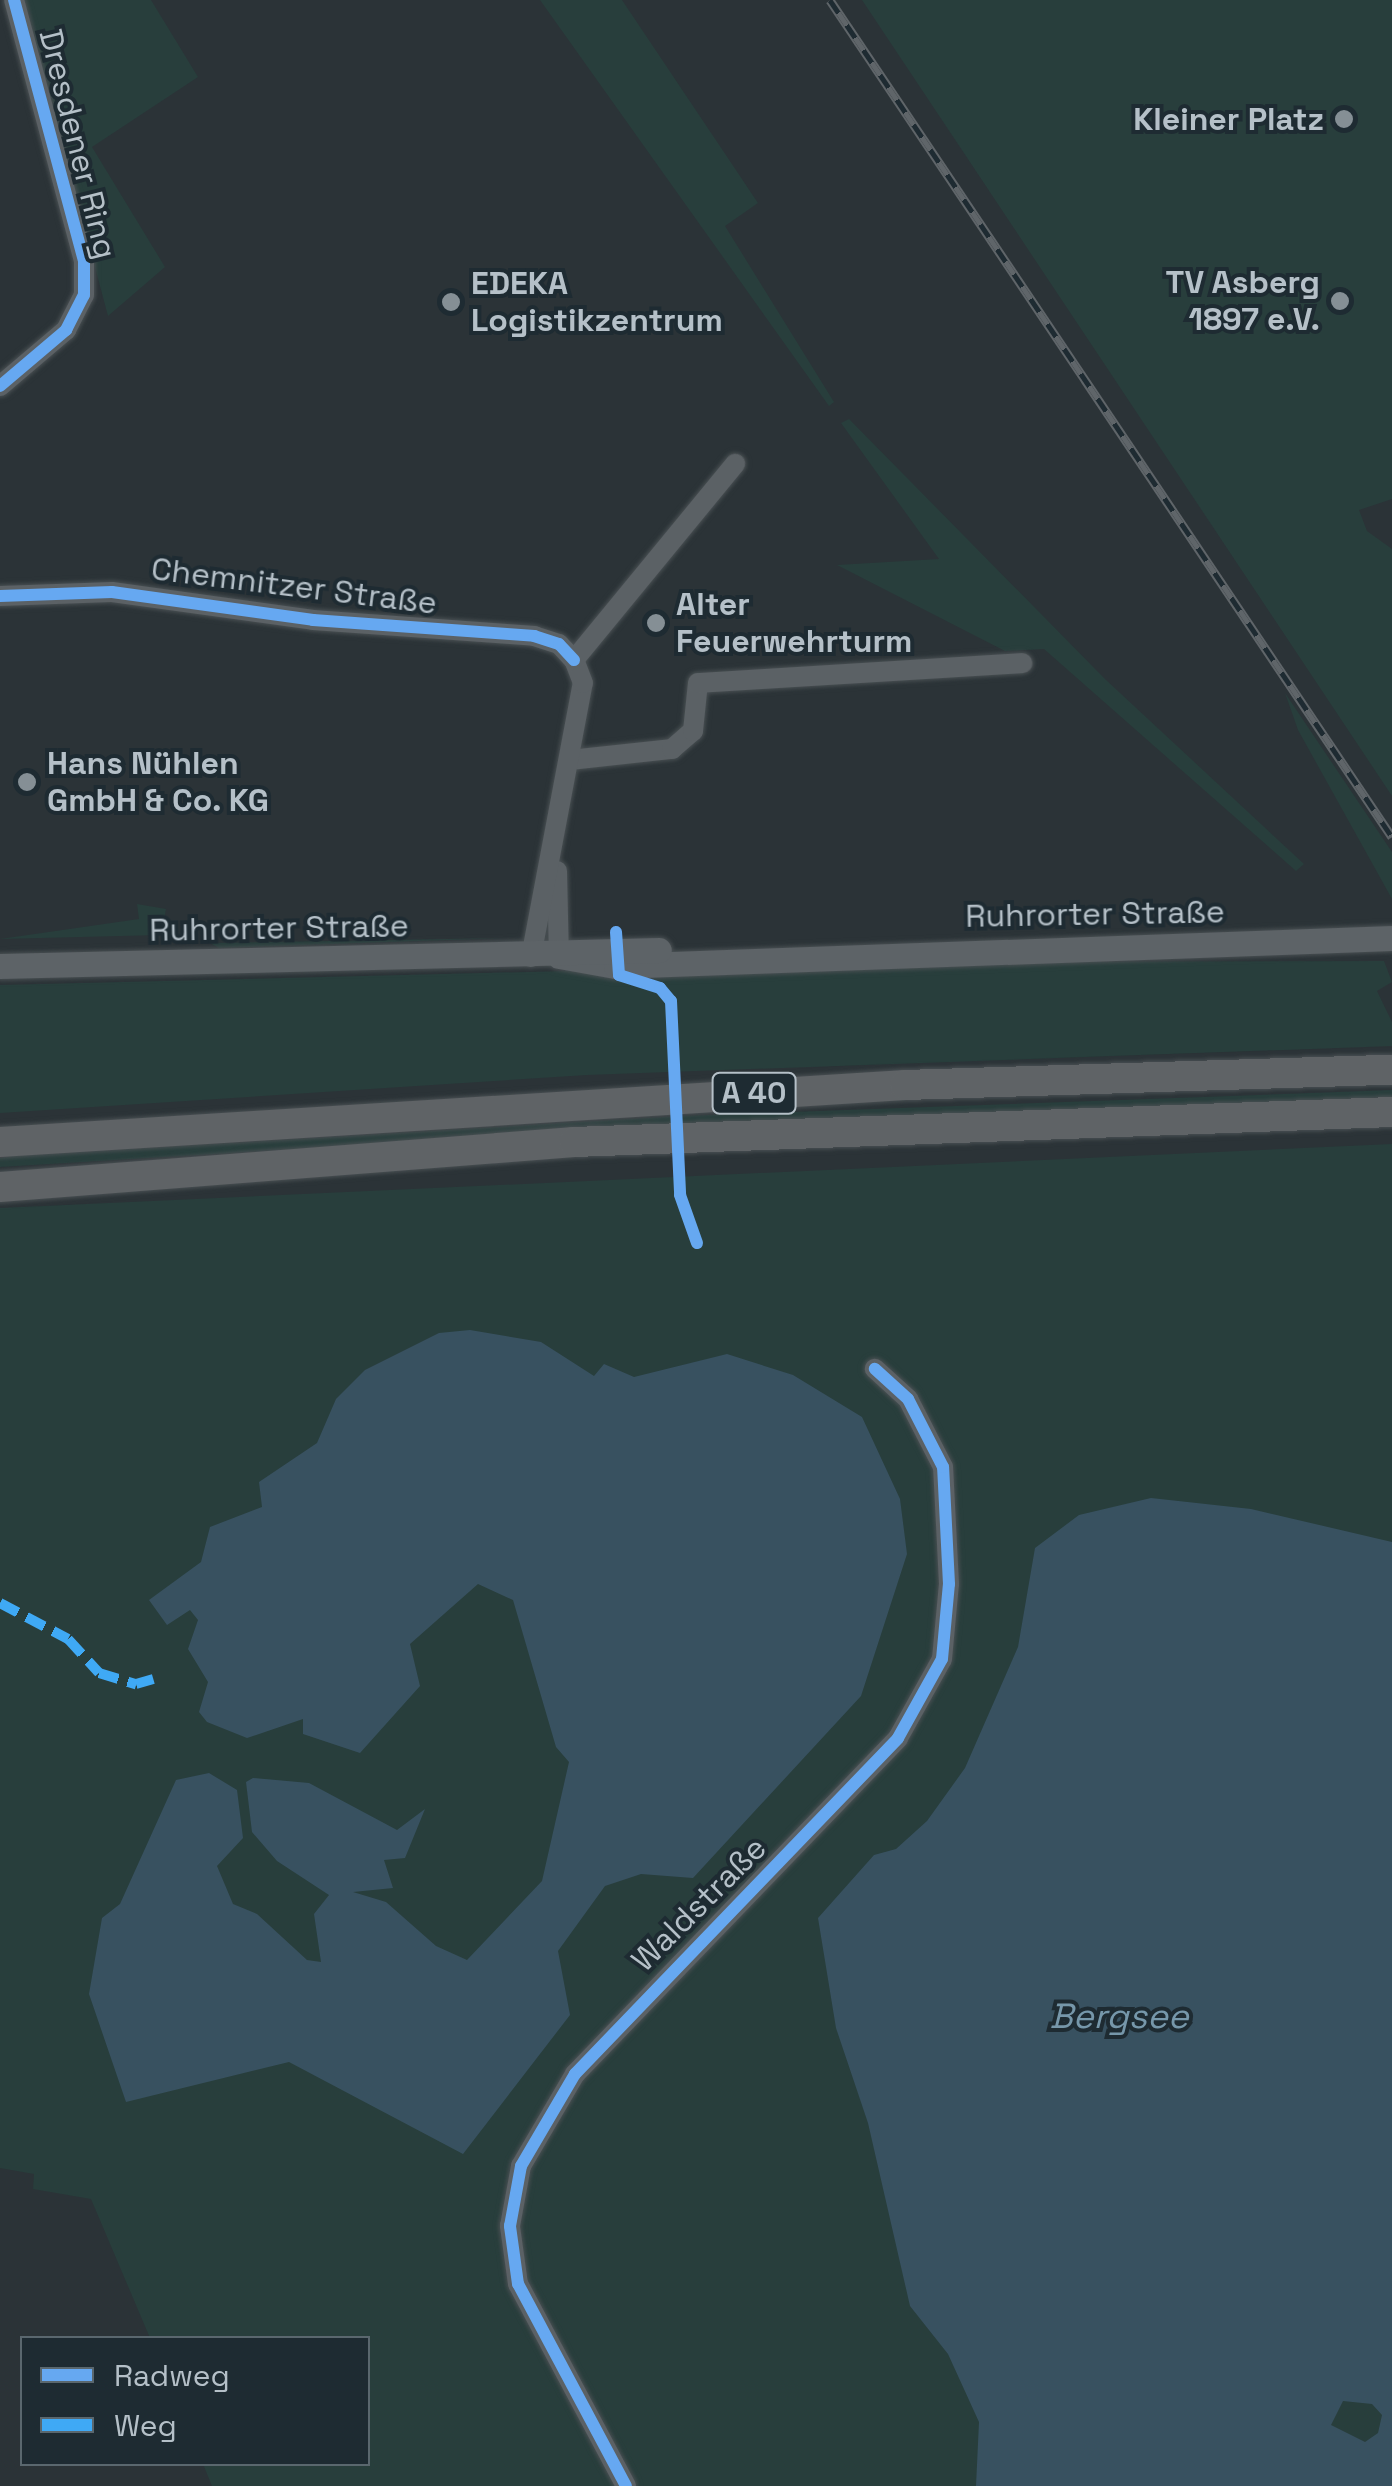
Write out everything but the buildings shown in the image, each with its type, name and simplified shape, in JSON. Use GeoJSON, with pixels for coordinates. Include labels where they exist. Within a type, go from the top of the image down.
{"type":"FeatureCollection","features":[{"type":"Feature","properties":{"kind":"highway","name":"A 40"},"geometry":{"type":"LineString","coordinates":[[0,1142],[673,1097],[1392,1070]]}},
{"type":"Feature","properties":{"kind":"highway","name":"A 40"},"geometry":{"type":"LineString","coordinates":[[0,1187],[574,1142],[1392,1112]]}},
{"type":"Feature","properties":{"kind":"main road","name":"Ruhrorter Straße"},"geometry":{"type":"LineString","coordinates":[[0,966],[558,956],[616,966],[799,955],[1392,938]]}},
{"type":"Feature","properties":{"kind":"street","name":"Dresdener Ring"},"geometry":{"type":"LineString","coordinates":[[0,386],[66,330],[84,295],[84,261],[14,0]]}},
{"type":"Feature","properties":{"kind":"street"},"geometry":{"type":"LineString","coordinates":[[531,957],[556,844],[583,683],[574,660],[735,464]]}},
{"type":"Feature","properties":{"kind":"street","name":"Chemnitzer Straße"},"geometry":{"type":"LineString","coordinates":[[0,596],[112,592],[313,620],[534,636],[558,644],[574,660]]}},
{"type":"Feature","properties":{"kind":"street"},"geometry":{"type":"LineString","coordinates":[[570,760],[672,749],[693,732],[690,694],[698,683],[1022,663]]}},
{"type":"Feature","properties":{"kind":"street"},"geometry":{"type":"LineString","coordinates":[[556,844],[558,956]]}},
{"type":"Feature","properties":{"kind":"street","name":"Waldstraße"},"geometry":{"type":"LineString","coordinates":[[626,2486],[518,2284],[510,2226],[521,2166],[575,2074],[898,1738],[942,1660],[949,1584],[943,1467],[904,1394],[875,1369]]}},
{"type":"Feature","properties":{"kind":"green space"},"geometry":{"type":"Polygon","coordinates":[[[24,0],[151,0],[198,77],[92,147],[165,267],[108,316],[24,0]]]}},
{"type":"Feature","properties":{"kind":"green space"},"geometry":{"type":"Polygon","coordinates":[[[540,0],[622,0],[758,203],[725,226],[834,402],[829,406],[540,0]]]}},
{"type":"Feature","properties":{"kind":"green space"},"geometry":{"type":"Polygon","coordinates":[[[862,0],[1392,0],[1392,499],[1359,510],[1367,531],[1392,549],[1392,796],[862,0]]]}},
{"type":"Feature","properties":{"kind":"green space"},"geometry":{"type":"Polygon","coordinates":[[[849,419],[1105,679],[1304,864],[1296,871],[1044,649],[1005,651],[837,565],[939,559],[841,423],[849,419]]]}},
{"type":"Feature","properties":{"kind":"green space"},"geometry":{"type":"Polygon","coordinates":[[[1285,693],[1392,852],[1392,899],[1298,730],[1285,693]]]}},
{"type":"Feature","properties":{"kind":"green space"},"geometry":{"type":"Polygon","coordinates":[[[137,904],[166,909],[161,935],[0,939],[139,919],[137,904]]]}},
{"type":"Feature","properties":{"kind":"green space"},"geometry":{"type":"Polygon","coordinates":[[[505,938],[219,948],[210,943],[505,938]]]}},
{"type":"Feature","properties":{"kind":"green space"},"geometry":{"type":"Polygon","coordinates":[[[1384,961],[1392,982],[1377,991],[1392,1022],[1392,1046],[587,1075],[0,1113],[0,985],[929,962],[1384,961]]]}},
{"type":"Feature","properties":{"kind":"green space"},"geometry":{"type":"Polygon","coordinates":[[[1392,1090],[1392,1097],[672,1126],[0,1167],[0,1158],[13,1156],[680,1116],[1392,1090]]]}},
{"type":"Feature","properties":{"kind":"green space"},"geometry":{"type":"Polygon","coordinates":[[[1392,1144],[1392,2486],[212,2486],[204,2466],[370,2466],[370,2336],[149,2336],[91,2199],[33,2189],[34,2174],[0,2168],[0,1208],[1392,1144]]]}},
{"type":"Feature","properties":{"kind":"water"},"geometry":{"type":"Polygon","coordinates":[[[470,1330],[541,1342],[594,1376],[604,1364],[634,1377],[727,1354],[793,1375],[862,1417],[900,1499],[907,1554],[861,1696],[693,1878],[641,1874],[605,1886],[558,1951],[570,2015],[463,2154],[289,2062],[126,2102],[89,1994],[102,1918],[120,1904],[176,1780],[209,1773],[237,1790],[243,1838],[217,1866],[233,1904],[257,1914],[307,1960],[321,1962],[314,1914],[329,1895],[277,1861],[252,1832],[246,1782],[253,1778],[309,1783],[397,1830],[425,1809],[405,1858],[384,1860],[393,1888],[353,1892],[386,1902],[436,1946],[467,1960],[542,1881],[569,1762],[556,1747],[513,1600],[478,1584],[410,1644],[420,1686],[360,1753],[303,1734],[303,1719],[247,1738],[207,1722],[199,1712],[208,1682],[188,1649],[198,1620],[190,1610],[167,1625],[149,1600],[201,1562],[210,1527],[262,1507],[259,1482],[317,1443],[336,1399],[365,1370],[439,1333],[470,1330]]]}},
{"type":"Feature","properties":{"kind":"water","name":"Bergsee"},"geometry":{"type":"Polygon","coordinates":[[[1151,1498],[1251,1509],[1392,1542],[1392,2486],[976,2486],[979,2422],[948,2354],[910,2306],[868,2123],[836,2028],[818,1918],[874,1855],[896,1849],[927,1821],[965,1768],[1018,1647],[1035,1548],[1079,1515],[1151,1498]],[[1343,2401],[1331,2425],[1365,2442],[1378,2433],[1382,2415],[1372,2404],[1343,2401]]]}},
{"type":"Feature","properties":{"kind":"railway"},"geometry":{"type":"LineString","coordinates":[[830,0],[1392,837]]}},
{"type":"Feature","properties":{"kind":"marked path"},"geometry":{"type":"LineString","coordinates":[[0,1603],[68,1639],[99,1673],[136,1684],[153,1679]]}},
{"type":"Feature","properties":{"kind":"cycle path"},"geometry":{"type":"LineString","coordinates":[[0,386],[66,330],[84,295],[84,261],[14,0]]}},
{"type":"Feature","properties":{"kind":"cycle path"},"geometry":{"type":"LineString","coordinates":[[0,596],[112,592],[313,620],[534,636],[559,644],[574,660]]}},
{"type":"Feature","properties":{"kind":"cycle path"},"geometry":{"type":"LineString","coordinates":[[616,932],[619,975],[660,988],[671,1001],[680,1195],[697,1243]]}},
{"type":"Feature","properties":{"kind":"cycle path"},"geometry":{"type":"LineString","coordinates":[[626,2486],[518,2284],[510,2226],[521,2166],[575,2074],[898,1738],[942,1659],[949,1584],[943,1467],[908,1399],[875,1369]]}},
{"type":"Feature","properties":{"kind":"place","name":"Kleiner Platz"},"geometry":{"type":"Point","coordinates":[1344,119]}},
{"type":"Feature","properties":{"kind":"place","name":"TV Asberg 1897 e.V."},"geometry":{"type":"Point","coordinates":[1340,301]}},
{"type":"Feature","properties":{"kind":"place","name":"EDEKA Logistikzentrum"},"geometry":{"type":"Point","coordinates":[451,302]}},
{"type":"Feature","properties":{"kind":"place","name":"Alter Feuerwehrturm"},"geometry":{"type":"Point","coordinates":[656,623]}},
{"type":"Feature","properties":{"kind":"place","name":"Hans Nühlen GmbH & Co. KG"},"geometry":{"type":"Point","coordinates":[27,782]}}]}
